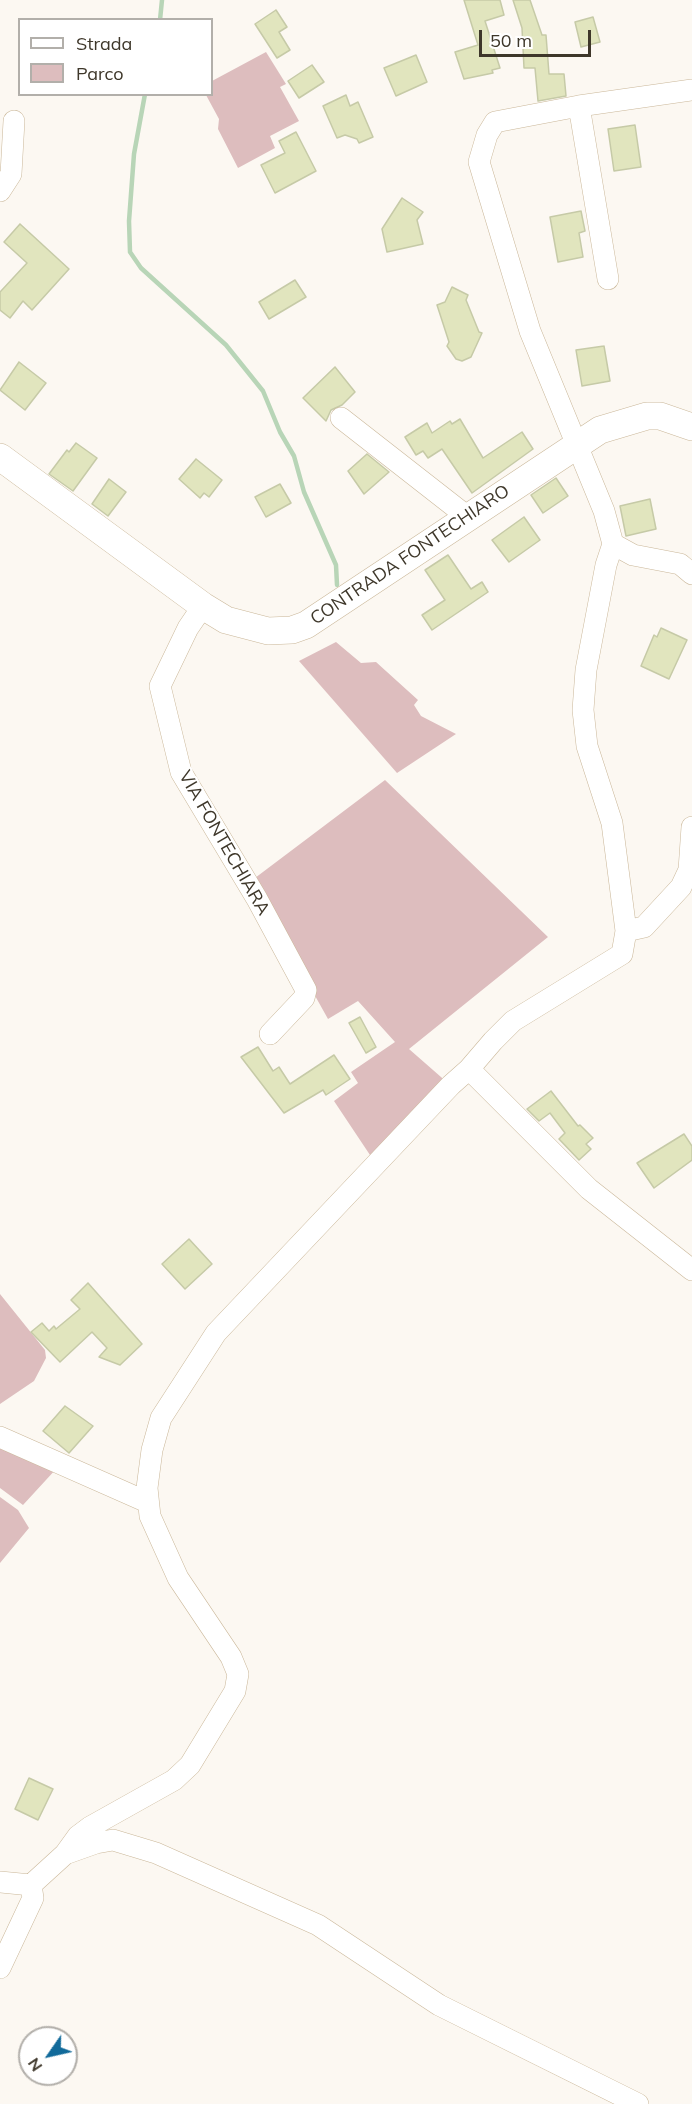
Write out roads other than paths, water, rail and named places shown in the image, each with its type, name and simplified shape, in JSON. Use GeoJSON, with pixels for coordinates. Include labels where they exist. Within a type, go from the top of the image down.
{"type":"FeatureCollection","features":[{"type":"Feature","properties":{"kind":"main road","name":"CONTRADA FONTECHIARO"},"geometry":{"type":"LineString","coordinates":[[0,457],[203,606],[226,620],[254,629],[292,630],[306,625],[600,430],[631,419],[660,416],[691,423]]}},
{"type":"Feature","properties":{"kind":"street"},"geometry":{"type":"LineString","coordinates":[[0,1882],[31,1884],[65,1854],[78,1836],[90,1827],[174,1780],[190,1765],[235,1691],[238,1674],[231,1657],[178,1578],[159,1540],[147,1502],[152,1450],[161,1418],[216,1333],[513,1021],[622,954],[626,931],[622,919],[619,867],[612,823],[587,746],[584,710],[586,670],[606,565],[613,544],[604,511],[530,331],[479,162],[487,135],[495,122],[579,106],[692,90]]}},
{"type":"Feature","properties":{"kind":"street"},"geometry":{"type":"LineString","coordinates":[[579,106],[608,279]]}},
{"type":"Feature","properties":{"kind":"street"},"geometry":{"type":"LineString","coordinates":[[0,191],[11,174],[14,122]]}},
{"type":"Feature","properties":{"kind":"street"},"geometry":{"type":"LineString","coordinates":[[341,418],[469,518]]}},
{"type":"Feature","properties":{"kind":"street"},"geometry":{"type":"LineString","coordinates":[[613,544],[633,555],[680,564],[692,574]]}},
{"type":"Feature","properties":{"kind":"street","name":"VIA FONTECHIARA"},"geometry":{"type":"LineString","coordinates":[[203,606],[188,628],[160,686],[181,771],[257,899],[306,990],[304,998],[270,1034]]}},
{"type":"Feature","properties":{"kind":"street"},"geometry":{"type":"LineString","coordinates":[[626,931],[644,927],[681,887],[689,870],[692,827]]}},
{"type":"Feature","properties":{"kind":"street"},"geometry":{"type":"LineString","coordinates":[[469,1069],[589,1189],[692,1270]]}},
{"type":"Feature","properties":{"kind":"street"},"geometry":{"type":"LineString","coordinates":[[0,1437],[147,1502]]}},
{"type":"Feature","properties":{"kind":"street"},"geometry":{"type":"LineString","coordinates":[[65,1854],[96,1843],[113,1840],[156,1853],[318,1925],[440,2005],[638,2104]]}},
{"type":"Feature","properties":{"kind":"street"},"geometry":{"type":"LineString","coordinates":[[0,1968],[33,1898],[31,1884]]}},
{"type":"Feature","properties":{"kind":"waterway"},"geometry":{"type":"LineString","coordinates":[[160,18],[162,0]]}},
{"type":"Feature","properties":{"kind":"waterway"},"geometry":{"type":"LineString","coordinates":[[145,96],[134,154],[129,221],[130,252],[141,268],[226,345],[263,391],[280,432],[294,456],[304,492],[336,565],[337,585]]}}]}
